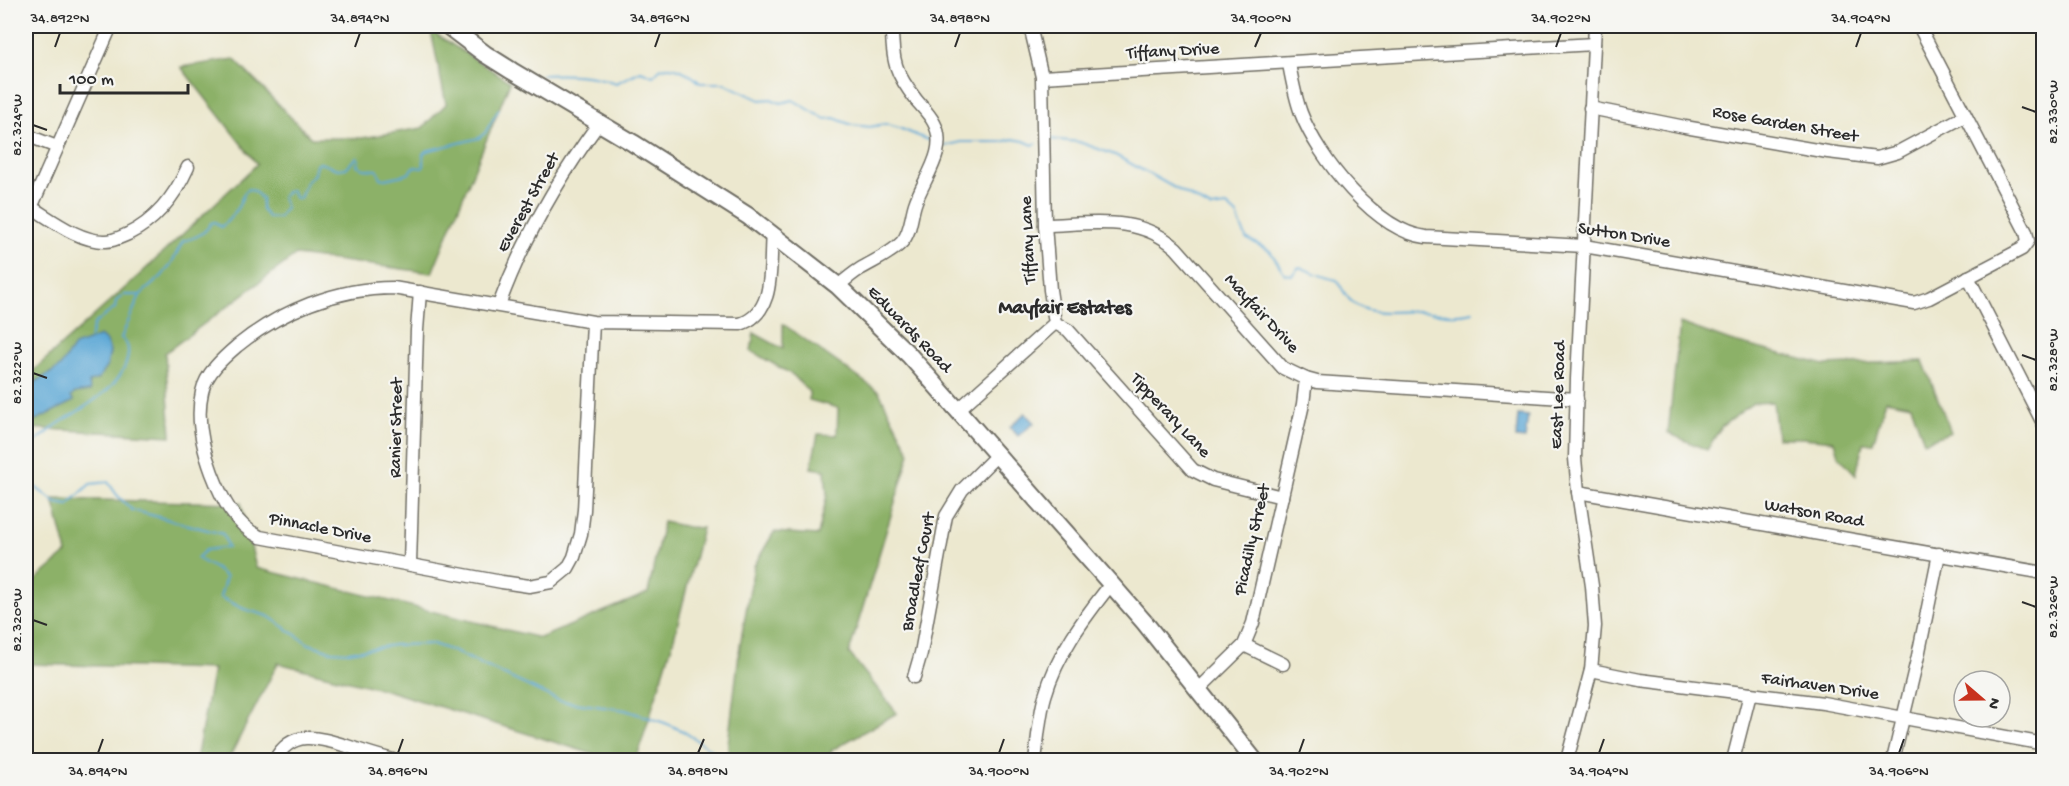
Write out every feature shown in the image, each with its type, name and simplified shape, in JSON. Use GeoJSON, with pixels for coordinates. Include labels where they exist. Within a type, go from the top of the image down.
{"type":"FeatureCollection","features":[{"type":"Feature","properties":{"kind":"main road","name":"Edwards Road"},"geometry":{"type":"LineString","coordinates":[[448,26],[485,54],[706,189],[771,233],[838,286],[909,355],[1111,584],[1254,760]]}},
{"type":"Feature","properties":{"kind":"street"},"geometry":{"type":"LineString","coordinates":[[111,26],[28,213],[85,236],[106,241],[114,239],[134,231],[159,212],[177,189],[188,167]]}},
{"type":"Feature","properties":{"kind":"street"},"geometry":{"type":"LineString","coordinates":[[838,286],[903,241],[909,230],[915,202],[929,176],[937,151],[938,136],[934,123],[897,71],[892,49],[892,26]]}},
{"type":"Feature","properties":{"kind":"street","name":"Tiffany Lane"},"geometry":{"type":"LineString","coordinates":[[1030,26],[1042,77],[1045,225],[1048,279],[1055,322]]}},
{"type":"Feature","properties":{"kind":"street","name":"East Lee Road"},"geometry":{"type":"LineString","coordinates":[[1567,760],[1594,652],[1594,607],[1575,458],[1595,26]]}},
{"type":"Feature","properties":{"kind":"street"},"geometry":{"type":"LineString","coordinates":[[1919,26],[1965,116]]}},
{"type":"Feature","properties":{"kind":"street","name":"Tiffany Drive"},"geometry":{"type":"LineString","coordinates":[[1042,77],[1594,44]]}},
{"type":"Feature","properties":{"kind":"street","name":"Sutton Drive"},"geometry":{"type":"LineString","coordinates":[[1289,64],[1301,113],[1322,153],[1339,176],[1360,198],[1399,228],[1413,235],[1584,246],[1904,302],[1920,302],[2022,249],[2028,240],[2026,232],[1965,116]]}},
{"type":"Feature","properties":{"kind":"street","name":"Rose Garden Street"},"geometry":{"type":"LineString","coordinates":[[1590,108],[1685,127],[1869,158],[1890,155],[1965,116]]}},
{"type":"Feature","properties":{"kind":"street","name":"Everest Street"},"geometry":{"type":"LineString","coordinates":[[499,305],[531,230],[599,123]]}},
{"type":"Feature","properties":{"kind":"street"},"geometry":{"type":"LineString","coordinates":[[26,135],[57,147]]}},
{"type":"Feature","properties":{"kind":"street","name":"Mayfair Drive"},"geometry":{"type":"LineString","coordinates":[[1045,225],[1119,223],[1142,228],[1162,237],[1176,248],[1283,368],[1306,379],[1317,382],[1577,399]]}},
{"type":"Feature","properties":{"kind":"street","name":"Pinnacle Drive"},"geometry":{"type":"LineString","coordinates":[[593,322],[584,510],[578,546],[568,568],[551,582],[529,586],[267,539],[246,529],[224,501],[204,447],[200,408],[205,384],[217,365],[248,337],[272,321],[310,304],[366,289],[393,288],[593,322],[734,324],[750,320],[759,313],[766,299],[771,233]]}},
{"type":"Feature","properties":{"kind":"street"},"geometry":{"type":"LineString","coordinates":[[1968,277],[2039,405],[2043,425]]}},
{"type":"Feature","properties":{"kind":"street","name":"Ranier Street"},"geometry":{"type":"LineString","coordinates":[[410,564],[420,292]]}},
{"type":"Feature","properties":{"kind":"street"},"geometry":{"type":"LineString","coordinates":[[958,410],[1055,322]]}},
{"type":"Feature","properties":{"kind":"street","name":"Tipperary Lane"},"geometry":{"type":"LineString","coordinates":[[1055,322],[1068,330],[1193,470],[1213,480],[1282,497]]}},
{"type":"Feature","properties":{"kind":"street","name":"Picadilly Street"},"geometry":{"type":"LineString","coordinates":[[1197,690],[1244,645],[1253,624],[1303,404],[1306,379]]}},
{"type":"Feature","properties":{"kind":"street","name":"Broadleaf Court"},"geometry":{"type":"LineString","coordinates":[[914,677],[921,654],[946,516],[962,490],[997,455]]}},
{"type":"Feature","properties":{"kind":"street","name":"Watson Road"},"geometry":{"type":"LineString","coordinates":[[1578,492],[2043,573]]}},
{"type":"Feature","properties":{"kind":"street"},"geometry":{"type":"LineString","coordinates":[[1893,760],[1939,554]]}},
{"type":"Feature","properties":{"kind":"street"},"geometry":{"type":"LineString","coordinates":[[1035,760],[1044,698],[1053,674],[1070,640],[1111,584]]}},
{"type":"Feature","properties":{"kind":"street"},"geometry":{"type":"LineString","coordinates":[[1244,645],[1283,664]]}},
{"type":"Feature","properties":{"kind":"street","name":"Fairhaven Drive"},"geometry":{"type":"LineString","coordinates":[[1591,670],[1640,680],[1822,703],[2043,744]]}},
{"type":"Feature","properties":{"kind":"street"},"geometry":{"type":"LineString","coordinates":[[1733,760],[1750,694]]}},
{"type":"Feature","properties":{"kind":"street"},"geometry":{"type":"LineString","coordinates":[[275,760],[289,744],[306,738],[321,738],[393,760]]}},
{"type":"Feature","properties":{"kind":"green space"},"geometry":{"type":"Polygon","coordinates":[[[431,31],[510,82],[432,273],[296,255],[165,353],[171,436],[26,428],[26,377],[135,279],[257,164],[181,67],[234,59],[311,138],[362,138],[422,128],[446,104],[431,31]]]}},
{"type":"Feature","properties":{"kind":"green space"},"geometry":{"type":"Polygon","coordinates":[[[1680,323],[1730,341],[1825,365],[1923,361],[1951,432],[1924,442],[1911,405],[1886,400],[1873,443],[1863,443],[1856,475],[1838,455],[1834,441],[1777,438],[1773,402],[1753,403],[1721,427],[1707,450],[1668,433],[1680,323]]]}},
{"type":"Feature","properties":{"kind":"green space"},"geometry":{"type":"Polygon","coordinates":[[[783,324],[879,392],[910,453],[849,653],[897,713],[832,750],[826,760],[729,760],[728,744],[740,645],[754,566],[774,532],[818,535],[827,495],[825,470],[811,468],[818,434],[837,435],[838,408],[809,400],[809,392],[793,375],[751,351],[754,333],[783,349],[783,324]]]}},
{"type":"Feature","properties":{"kind":"green space"},"geometry":{"type":"Polygon","coordinates":[[[53,499],[241,503],[256,568],[540,638],[648,593],[663,522],[702,528],[673,642],[636,760],[612,760],[389,691],[278,663],[228,760],[196,760],[213,669],[26,664],[26,588],[67,553],[53,499]]]}},
{"type":"Feature","properties":{"kind":"water"},"geometry":{"type":"Polygon","coordinates":[[[100,336],[107,342],[110,352],[107,366],[98,379],[89,382],[90,391],[75,393],[71,397],[74,401],[26,423],[26,388],[60,367],[74,346],[100,336]]]}},
{"type":"Feature","properties":{"kind":"water"},"geometry":{"type":"Polygon","coordinates":[[[1025,413],[1034,423],[1018,436],[1010,427],[1025,413]]]}},
{"type":"Feature","properties":{"kind":"water"},"geometry":{"type":"Polygon","coordinates":[[[1518,415],[1528,416],[1525,439],[1516,438],[1518,415]]]}},
{"type":"Feature","properties":{"kind":"waterway"},"geometry":{"type":"LineString","coordinates":[[541,75],[579,75],[616,83],[641,71],[653,76],[660,69],[671,67],[687,73],[700,83],[724,83],[760,100],[771,99],[781,103],[793,100],[825,119],[834,118],[852,125],[870,127],[885,124],[933,142]]}},
{"type":"Feature","properties":{"kind":"waterway"},"geometry":{"type":"LineString","coordinates":[[26,450],[55,426],[100,396],[119,377],[125,366],[128,351],[126,343],[121,338],[140,295],[162,276],[183,241],[199,235],[211,223],[215,222],[221,227],[234,212],[248,189],[254,191],[262,199],[262,209],[268,217],[278,218],[286,208],[282,197],[286,192],[292,191],[296,199],[300,198],[307,181],[314,174],[316,165],[320,163],[338,169],[346,168],[357,157],[359,160],[357,165],[364,169],[377,170],[381,178],[408,174],[414,167],[424,166],[423,154],[426,151],[479,138],[485,133],[499,109]]}},
{"type":"Feature","properties":{"kind":"waterway"},"geometry":{"type":"LineString","coordinates":[[944,146],[961,142],[1001,142],[1013,139],[1033,145],[1036,143]]}},
{"type":"Feature","properties":{"kind":"waterway"},"geometry":{"type":"LineString","coordinates":[[1049,139],[1079,142],[1115,155],[1211,208],[1227,206],[1237,215],[1246,238],[1270,251],[1285,274],[1292,275],[1299,267],[1337,280],[1350,300],[1364,309],[1382,312],[1417,311],[1452,314],[1473,312]]}},
{"type":"Feature","properties":{"kind":"waterway"},"geometry":{"type":"LineString","coordinates":[[90,339],[94,324],[115,308],[116,301],[124,295],[140,295]]}},
{"type":"Feature","properties":{"kind":"waterway"},"geometry":{"type":"LineString","coordinates":[[26,480],[56,503],[68,505],[90,484],[108,482],[132,510],[223,534],[228,547],[206,550],[197,558],[226,577],[220,597],[244,609],[268,616],[309,644],[331,651],[349,652],[394,645],[433,644],[560,701],[625,710],[665,723],[683,731],[726,760]]}},
{"type":"Feature","properties":{"kind":"district","name":"Mayfair Estates"},"geometry":{"type":"Point","coordinates":[1065,309]}}]}
